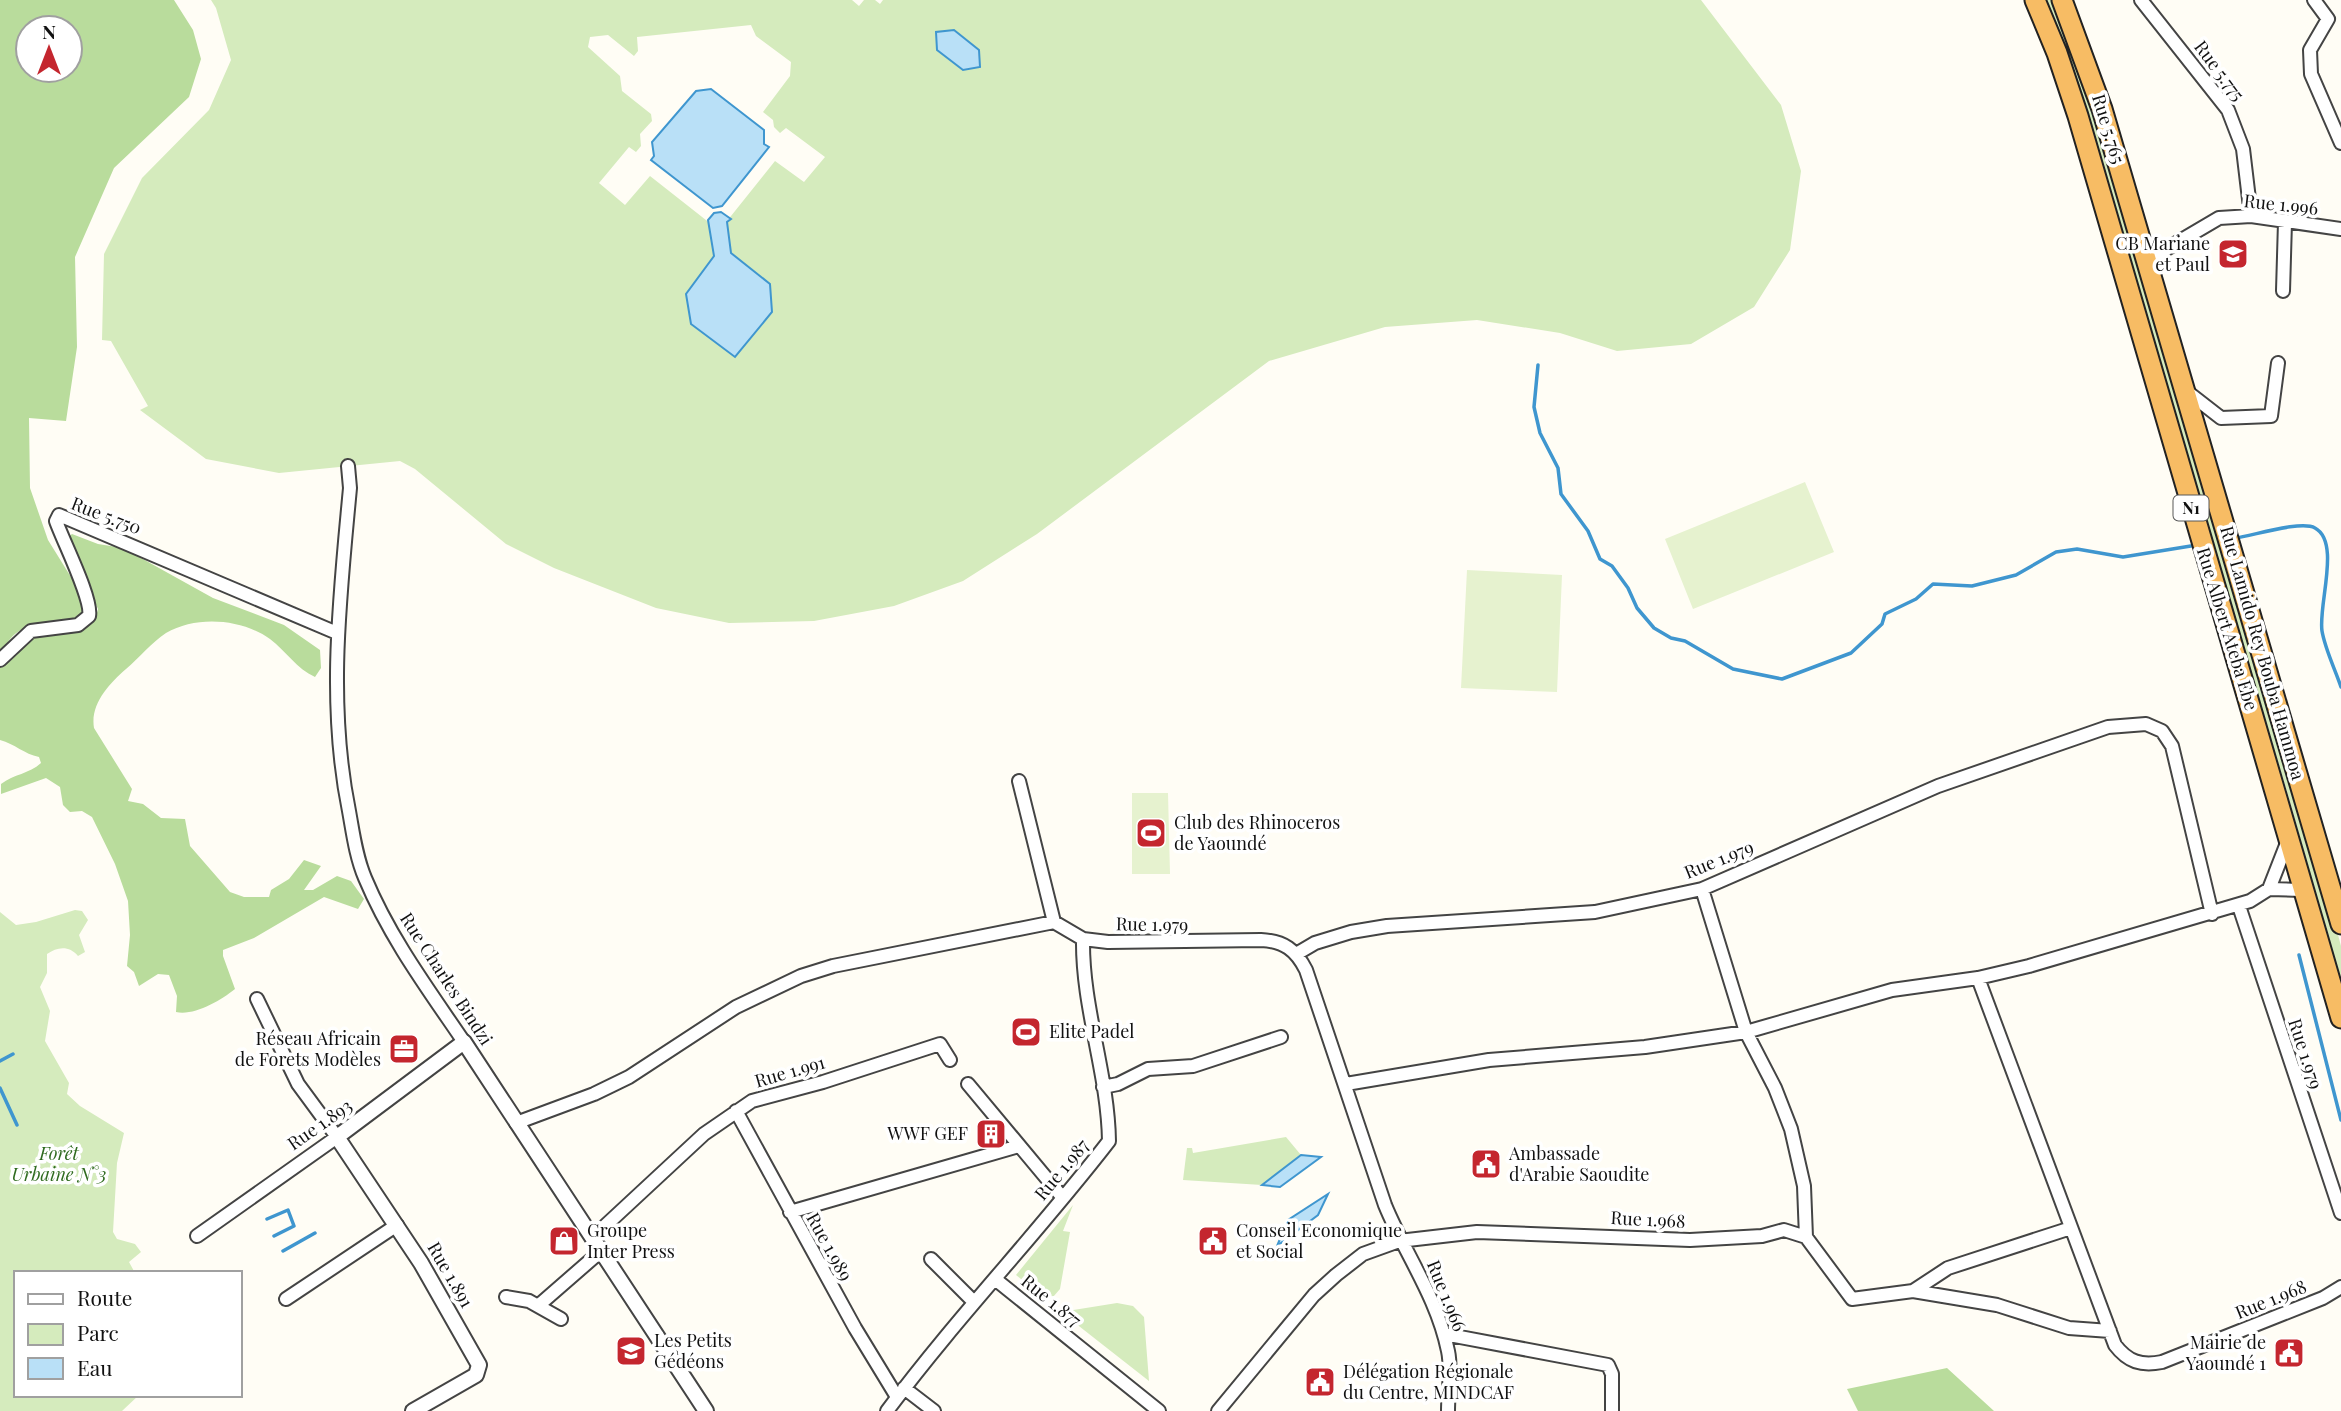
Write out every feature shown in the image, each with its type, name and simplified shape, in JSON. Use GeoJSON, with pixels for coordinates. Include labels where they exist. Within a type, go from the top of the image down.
{"type":"FeatureCollection","features":[{"type":"Feature","properties":{"kind":"highway","name":"Rue Albert Ateba Ebe"},"geometry":{"type":"LineString","coordinates":[[2035,0],[2057,53],[2078,116],[2289,836],[2301,890],[2341,1018]]}},
{"type":"Feature","properties":{"kind":"highway","name":"Rue 5.765"},"geometry":{"type":"LineString","coordinates":[[2062,0],[2102,109],[2146,261]]}},
{"type":"Feature","properties":{"kind":"highway","name":"Rue Lamido Rey Bouba Hammoa"},"geometry":{"type":"LineString","coordinates":[[2146,261],[2182,388],[2255,622],[2341,924]]}},
{"type":"Feature","properties":{"kind":"street","name":"Rue 5.775"},"geometry":{"type":"LineString","coordinates":[[2141,0],[2228,110],[2243,149],[2250,216]]}},
{"type":"Feature","properties":{"kind":"street"},"geometry":{"type":"LineString","coordinates":[[2314,0],[2328,19],[2310,50],[2311,74],[2341,143]]}},
{"type":"Feature","properties":{"kind":"street","name":"Rue 1.996"},"geometry":{"type":"LineString","coordinates":[[2146,261],[2210,222],[2250,216],[2341,229]]}},
{"type":"Feature","properties":{"kind":"street"},"geometry":{"type":"LineString","coordinates":[[2283,291],[2285,222]]}},
{"type":"Feature","properties":{"kind":"street"},"geometry":{"type":"LineString","coordinates":[[2182,388],[2221,418],[2273,414],[2278,363]]}},
{"type":"Feature","properties":{"kind":"street","name":"Rue Charles Bindzi"},"geometry":{"type":"LineString","coordinates":[[348,466],[350,488],[337,633],[336,715],[341,769],[364,876],[409,962],[706,1411]]}},
{"type":"Feature","properties":{"kind":"street","name":"Rue 5.750"},"geometry":{"type":"LineString","coordinates":[[0,660],[31,631],[78,625],[89,616],[88,596],[56,521],[59,514],[337,633]]}},
{"type":"Feature","properties":{"kind":"street","name":"Rue 1.979"},"geometry":{"type":"LineString","coordinates":[[1083,939],[1135,944],[1271,941],[1298,953],[1315,943],[1363,930],[1595,912],[1702,889],[1938,786],[2108,727],[2146,724],[2162,731],[2172,746],[2212,914]]}},
{"type":"Feature","properties":{"kind":"street"},"geometry":{"type":"LineString","coordinates":[[1019,781],[1054,922]]}},
{"type":"Feature","properties":{"kind":"street"},"geometry":{"type":"LineString","coordinates":[[2269,889],[2289,836]]}},
{"type":"Feature","properties":{"kind":"street"},"geometry":{"type":"LineString","coordinates":[[1702,889],[1746,1032],[1775,1088],[1791,1129],[1804,1186],[1805,1237],[1852,1299],[1913,1291],[1997,1305],[2069,1328],[2110,1331],[1978,978]]}},
{"type":"Feature","properties":{"kind":"street"},"geometry":{"type":"LineString","coordinates":[[1346,1084],[1489,1060],[1645,1047],[1746,1032],[1892,990],[1978,978],[2239,906],[2269,889],[2301,890]]}},
{"type":"Feature","properties":{"kind":"street","name":"Rue 1.979"},"geometry":{"type":"LineString","coordinates":[[2239,906],[2341,1213]]}},
{"type":"Feature","properties":{"kind":"street"},"geometry":{"type":"LineString","coordinates":[[516,1123],[594,1094],[629,1077],[736,1007],[801,976],[833,966],[1054,922],[1083,939]]}},
{"type":"Feature","properties":{"kind":"street","name":"Rue 1.987"},"geometry":{"type":"LineString","coordinates":[[995,1279],[1109,1141],[1103,1087],[1083,980],[1083,939]]}},
{"type":"Feature","properties":{"kind":"street","name":"Rue 1.966"},"geometry":{"type":"LineString","coordinates":[[1298,953],[1399,1241],[1422,1276],[1444,1334],[1449,1354],[1448,1411]]}},
{"type":"Feature","properties":{"kind":"street"},"geometry":{"type":"LineString","coordinates":[[257,999],[298,1084],[337,1137]]}},
{"type":"Feature","properties":{"kind":"street"},"geometry":{"type":"LineString","coordinates":[[1103,1087],[1118,1084],[1148,1069],[1193,1066],[1281,1037]]}},
{"type":"Feature","properties":{"kind":"street","name":"Rue 1.893"},"geometry":{"type":"LineString","coordinates":[[197,1236],[337,1137],[464,1042]]}},
{"type":"Feature","properties":{"kind":"street","name":"Rue 1.991"},"geometry":{"type":"LineString","coordinates":[[592,1238],[704,1134],[752,1101],[823,1082],[940,1044],[950,1060]]}},
{"type":"Feature","properties":{"kind":"street"},"geometry":{"type":"LineString","coordinates":[[968,1084],[1063,1198]]}},
{"type":"Feature","properties":{"kind":"street","name":"Rue 1.989"},"geometry":{"type":"LineString","coordinates":[[736,1111],[790,1212],[901,1393]]}},
{"type":"Feature","properties":{"kind":"street","name":"Rue 1.891"},"geometry":{"type":"LineString","coordinates":[[337,1137],[397,1225],[479,1365],[476,1375],[413,1411]]}},
{"type":"Feature","properties":{"kind":"street"},"geometry":{"type":"LineString","coordinates":[[790,1212],[1019,1146]]}},
{"type":"Feature","properties":{"kind":"street"},"geometry":{"type":"LineString","coordinates":[[286,1298],[397,1225]]}},
{"type":"Feature","properties":{"kind":"street"},"geometry":{"type":"LineString","coordinates":[[1913,1291],[1948,1268],[2071,1228]]}},
{"type":"Feature","properties":{"kind":"street","name":"Rue 1.968"},"geometry":{"type":"LineString","coordinates":[[1218,1411],[1314,1296],[1336,1275],[1363,1254],[1399,1241],[1477,1232],[1690,1240],[1762,1236],[1784,1230],[1805,1237]]}},
{"type":"Feature","properties":{"kind":"street"},"geometry":{"type":"LineString","coordinates":[[539,1305],[601,1251]]}},
{"type":"Feature","properties":{"kind":"street"},"geometry":{"type":"LineString","coordinates":[[931,1259],[973,1301]]}},
{"type":"Feature","properties":{"kind":"street","name":"Rue 1.877"},"geometry":{"type":"LineString","coordinates":[[901,1393],[973,1301],[995,1279],[1159,1411]]}},
{"type":"Feature","properties":{"kind":"street","name":"Rue 1.968"},"geometry":{"type":"LineString","coordinates":[[2110,1331],[2115,1345],[2133,1362],[2148,1365],[2187,1353],[2323,1298],[2341,1287]]}},
{"type":"Feature","properties":{"kind":"street"},"geometry":{"type":"LineString","coordinates":[[506,1297],[539,1305],[561,1319]]}},
{"type":"Feature","properties":{"kind":"street"},"geometry":{"type":"LineString","coordinates":[[1444,1334],[1608,1364],[1612,1374],[1612,1411]]}},
{"type":"Feature","properties":{"kind":"street"},"geometry":{"type":"LineString","coordinates":[[887,1411],[901,1393],[934,1411]]}},
{"type":"Feature","properties":{"kind":"green space"},"geometry":{"type":"Polygon","coordinates":[[[0,0],[174,0],[193,30],[201,59],[189,97],[114,168],[75,257],[77,347],[66,421],[29,418],[30,488],[48,540],[84,598],[85,608],[81,617],[30,626],[13,636],[0,652],[0,0]]]}},
{"type":"Feature","properties":{"kind":"green space"},"geometry":{"type":"Polygon","coordinates":[[[211,0],[852,0],[859,6],[864,0],[875,0],[880,4],[883,0],[1701,0],[1781,105],[1801,171],[1790,250],[1754,307],[1691,344],[1617,351],[1560,333],[1477,320],[1385,327],[1269,361],[1037,534],[963,581],[894,606],[814,621],[729,623],[656,608],[554,568],[506,544],[415,469],[400,461],[279,473],[206,459],[140,410],[148,406],[111,341],[102,340],[104,254],[142,178],[209,110],[231,60],[216,8],[211,0]],[[751,25],[637,37],[638,51],[634,56],[608,35],[590,37],[588,47],[620,76],[622,91],[651,114],[652,121],[640,134],[641,146],[636,152],[629,147],[599,183],[625,205],[650,176],[711,224],[714,256],[686,294],[770,284],[731,253],[727,221],[775,161],[804,182],[825,157],[786,128],[780,133],[774,127],[773,120],[763,112],[790,76],[791,62],[756,36],[751,25]]]}},
{"type":"Feature","properties":{"kind":"green space"},"geometry":{"type":"Polygon","coordinates":[[[2043,0],[2055,0],[2089,89],[2327,893],[2341,946],[2341,983],[2288,795],[2043,0]]]}},
{"type":"Feature","properties":{"kind":"green space"},"geometry":{"type":"Polygon","coordinates":[[[1805,482],[1834,552],[1693,609],[1665,539],[1805,482]]]}},
{"type":"Feature","properties":{"kind":"green space"},"geometry":{"type":"Polygon","coordinates":[[[72,534],[98,544],[123,548],[213,598],[284,625],[320,650],[321,668],[315,677],[270,639],[246,627],[205,622],[178,627],[156,641],[107,688],[95,711],[94,728],[132,789],[128,801],[143,804],[161,818],[185,819],[190,846],[230,892],[244,897],[269,897],[271,890],[289,879],[304,860],[321,866],[304,890],[313,890],[337,876],[351,881],[364,899],[358,909],[324,897],[254,938],[223,950],[235,989],[199,1010],[176,1012],[177,996],[169,975],[158,974],[139,986],[134,972],[127,966],[130,935],[128,901],[115,864],[92,817],[82,811],[70,812],[63,805],[60,787],[46,778],[1,794],[1,784],[41,763],[39,757],[0,740],[0,668],[31,636],[82,629],[89,626],[98,609],[66,539],[72,534]]]}},
{"type":"Feature","properties":{"kind":"green space"},"geometry":{"type":"Polygon","coordinates":[[[1467,570],[1562,575],[1557,692],[1461,688],[1467,570]]]}},
{"type":"Feature","properties":{"kind":"green space","name":"Club des Rhinoceros de Yaoundé"},"geometry":{"type":"Polygon","coordinates":[[[1132,793],[1168,793],[1170,874],[1132,874],[1132,793]]]}},
{"type":"Feature","properties":{"kind":"green space","name":"Forêt Urbaine N°3"},"geometry":{"type":"Polygon","coordinates":[[[75,910],[82,911],[88,920],[79,935],[85,952],[78,956],[63,948],[47,954],[47,973],[40,987],[50,1011],[45,1041],[69,1083],[67,1094],[80,1106],[124,1133],[117,1163],[113,1232],[117,1239],[135,1244],[141,1252],[129,1262],[134,1271],[14,1271],[14,1397],[137,1397],[122,1411],[0,1411],[0,912],[16,925],[75,910]]]}},
{"type":"Feature","properties":{"kind":"green space"},"geometry":{"type":"Polygon","coordinates":[[[1286,1137],[1301,1155],[1262,1185],[1183,1180],[1187,1148],[1192,1148],[1193,1153],[1286,1137]]]}},
{"type":"Feature","properties":{"kind":"green space"},"geometry":{"type":"Polygon","coordinates":[[[1073,1205],[1063,1231],[1070,1232],[1060,1289],[1053,1297],[1045,1291],[1041,1295],[1016,1275],[1073,1205]]]}},
{"type":"Feature","properties":{"kind":"green space"},"geometry":{"type":"Polygon","coordinates":[[[1117,1303],[1133,1306],[1144,1317],[1149,1381],[1061,1312],[1117,1303]]]}},
{"type":"Feature","properties":{"kind":"green space"},"geometry":{"type":"Polygon","coordinates":[[[1947,1368],[1994,1411],[1858,1411],[1847,1389],[1947,1368]]]}},
{"type":"Feature","properties":{"kind":"water"},"geometry":{"type":"Polygon","coordinates":[[[954,30],[979,50],[980,67],[963,70],[937,50],[936,32],[954,30]]]}},
{"type":"Feature","properties":{"kind":"water"},"geometry":{"type":"Polygon","coordinates":[[[711,89],[764,130],[764,144],[769,147],[722,206],[713,208],[651,160],[654,156],[652,142],[696,91],[711,89]]]}},
{"type":"Feature","properties":{"kind":"water"},"geometry":{"type":"Polygon","coordinates":[[[721,212],[731,219],[727,222],[731,253],[770,284],[772,312],[735,357],[691,324],[686,294],[714,256],[708,220],[714,213],[721,212]]]}},
{"type":"Feature","properties":{"kind":"water"},"geometry":{"type":"Polygon","coordinates":[[[1301,1155],[1321,1157],[1280,1187],[1262,1185],[1301,1155]]]}},
{"type":"Feature","properties":{"kind":"water"},"geometry":{"type":"Polygon","coordinates":[[[1328,1194],[1318,1215],[1277,1246],[1288,1220],[1328,1194]]]}},
{"type":"Feature","properties":{"kind":"waterway"},"geometry":{"type":"LineString","coordinates":[[1538,365],[1534,407],[1540,433],[1558,468],[1561,494],[1588,531],[1600,559],[1612,566],[1628,588],[1637,608],[1654,628],[1671,638],[1685,641],[1733,669],[1782,679],[1851,653],[1882,624],[1885,614],[1916,599],[1933,584],[1972,586],[2016,575],[2056,552],[2077,549],[2123,557],[2197,545]]}},
{"type":"Feature","properties":{"kind":"waterway"},"geometry":{"type":"LineString","coordinates":[[2235,538],[2299,526],[2315,528],[2323,535],[2328,560],[2322,631],[2341,687]]}},
{"type":"Feature","properties":{"kind":"waterway"},"geometry":{"type":"LineString","coordinates":[[2299,955],[2341,1120]]}},
{"type":"Feature","properties":{"kind":"waterway"},"geometry":{"type":"LineString","coordinates":[[0,1061],[13,1054]]}},
{"type":"Feature","properties":{"kind":"waterway"},"geometry":{"type":"LineString","coordinates":[[0,1088],[17,1125]]}},
{"type":"Feature","properties":{"kind":"waterway"},"geometry":{"type":"LineString","coordinates":[[267,1219],[288,1210],[294,1226],[274,1236]]}},
{"type":"Feature","properties":{"kind":"waterway"},"geometry":{"type":"LineString","coordinates":[[283,1251],[315,1233]]}},
{"type":"Feature","properties":{"kind":"place","name":"CB Mariane et Paul"},"geometry":{"type":"Point","coordinates":[2233,254]}},
{"type":"Feature","properties":{"kind":"place","name":"Club des Rhinoceros de Yaoundé"},"geometry":{"type":"Point","coordinates":[1151,833]}},
{"type":"Feature","properties":{"kind":"place","name":"Elite Padel"},"geometry":{"type":"Point","coordinates":[1026,1032]}},
{"type":"Feature","properties":{"kind":"place","name":"Réseau Africain de Forets Modèles"},"geometry":{"type":"Point","coordinates":[404,1049]}},
{"type":"Feature","properties":{"kind":"place","name":"WWF GEF"},"geometry":{"type":"Point","coordinates":[991,1134]}},
{"type":"Feature","properties":{"kind":"place","name":"Ambassade d'Arabie Saoudite"},"geometry":{"type":"Point","coordinates":[1486,1164]}},
{"type":"Feature","properties":{"kind":"place","name":"Groupe Inter Press"},"geometry":{"type":"Point","coordinates":[564,1241]}},
{"type":"Feature","properties":{"kind":"place","name":"Conseil Economique et Social"},"geometry":{"type":"Point","coordinates":[1213,1241]}},
{"type":"Feature","properties":{"kind":"place","name":"Les Petits Gédéons"},"geometry":{"type":"Point","coordinates":[631,1351]}},
{"type":"Feature","properties":{"kind":"place","name":"Mairie de Yaoundé 1"},"geometry":{"type":"Point","coordinates":[2289,1353]}},
{"type":"Feature","properties":{"kind":"place","name":"Délégation Régionale du Centre, MINDCAF"},"geometry":{"type":"Point","coordinates":[1320,1382]}}]}
